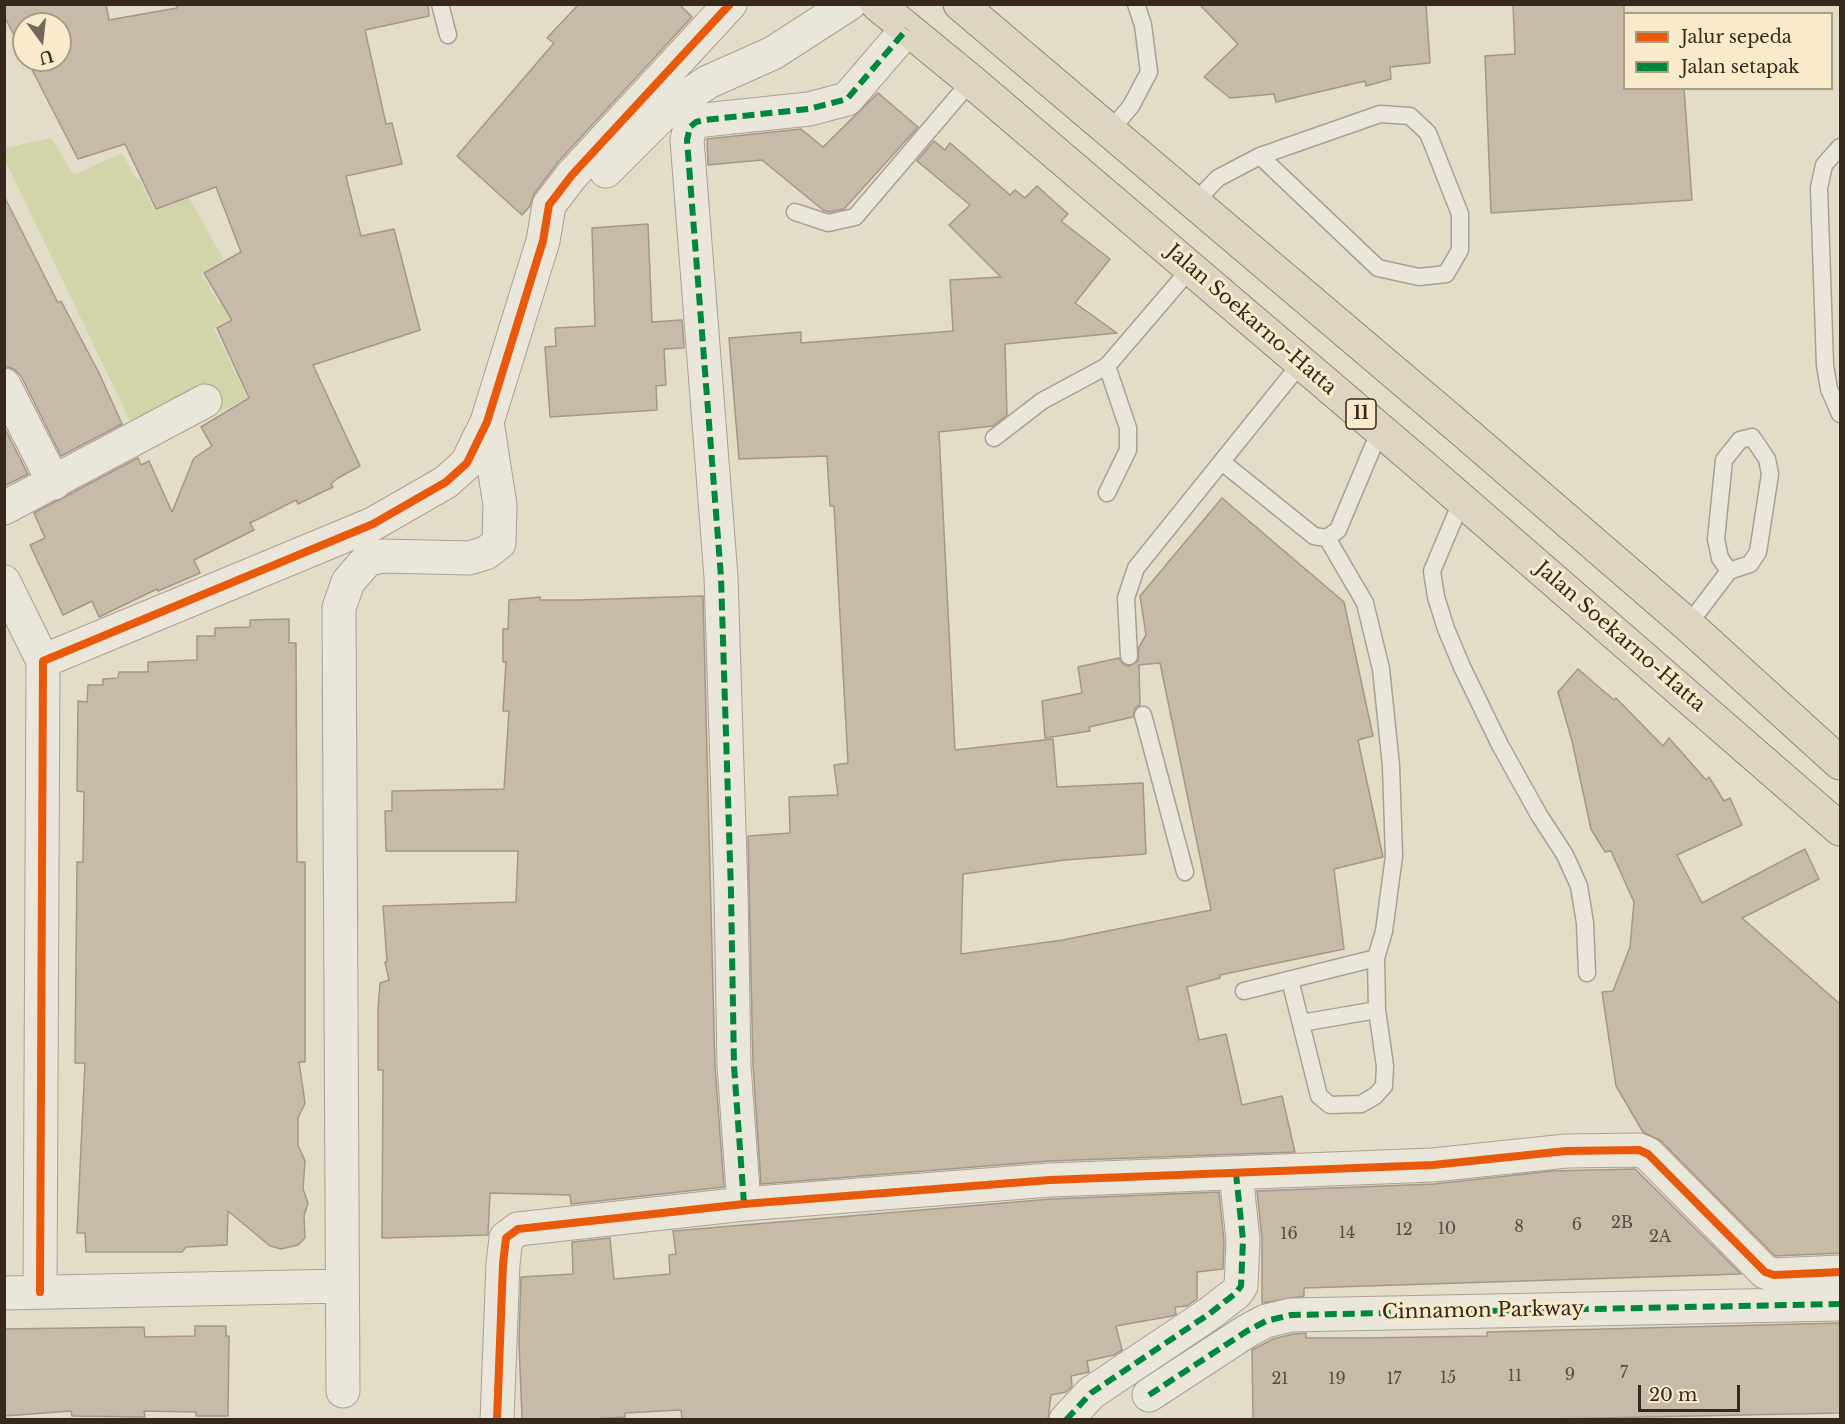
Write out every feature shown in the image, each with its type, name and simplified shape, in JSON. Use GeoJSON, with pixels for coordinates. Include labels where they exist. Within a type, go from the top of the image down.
{"type":"FeatureCollection","features":[{"type":"Feature","properties":{"kind":"highway","name":"Jalan Soekarno-Hatta"},"geometry":{"type":"LineString","coordinates":[[877,4],[971,81],[1428,470],[1840,829]]}},
{"type":"Feature","properties":{"kind":"highway"},"geometry":{"type":"LineString","coordinates":[[960,4],[1461,429],[1688,625],[1840,763]]}},
{"type":"Feature","properties":{"kind":"highway"},"geometry":{"type":"LineString","coordinates":[[1428,470],[1461,429]]}},
{"type":"Feature","properties":{"kind":"street"},"geometry":{"type":"LineString","coordinates":[[43,662],[373,524],[446,482],[467,463],[487,422],[543,241],[549,205],[572,175],[730,4]]}},
{"type":"Feature","properties":{"kind":"street"},"geometry":{"type":"LineString","coordinates":[[543,241],[618,158],[669,108],[708,82],[773,53],[849,4]]}},
{"type":"Feature","properties":{"kind":"street"},"geometry":{"type":"LineString","coordinates":[[744,1204],[734,1066],[721,577],[687,140],[690,128],[696,122],[809,110],[847,99],[907,29]]}},
{"type":"Feature","properties":{"kind":"street"},"geometry":{"type":"LineString","coordinates":[[4,385],[54,483]]}},
{"type":"Feature","properties":{"kind":"street"},"geometry":{"type":"LineString","coordinates":[[4,508],[205,401]]}},
{"type":"Feature","properties":{"kind":"street"},"geometry":{"type":"LineString","coordinates":[[343,1391],[339,608],[348,582],[368,559],[383,556],[468,558],[486,553],[499,543],[500,505],[487,422]]}},
{"type":"Feature","properties":{"kind":"street"},"geometry":{"type":"LineString","coordinates":[[4,582],[43,662],[40,1293]]}},
{"type":"Feature","properties":{"kind":"street"},"geometry":{"type":"LineString","coordinates":[[497,1419],[503,1264],[506,1239],[511,1232],[518,1229],[744,1204],[1050,1180],[1433,1165],[1566,1151],[1639,1150],[1648,1154],[1765,1272],[1774,1275],[1840,1272]]}},
{"type":"Feature","properties":{"kind":"street"},"geometry":{"type":"LineString","coordinates":[[1066,1419],[1091,1393],[1236,1293],[1243,1278],[1243,1240],[1236,1174]]}},
{"type":"Feature","properties":{"kind":"street"},"geometry":{"type":"LineString","coordinates":[[4,1293],[342,1286]]}},
{"type":"Feature","properties":{"kind":"street","name":"Cinnamon Parkway"},"geometry":{"type":"LineString","coordinates":[[1149,1395],[1240,1334],[1266,1322],[1291,1315],[1840,1304]]}},
{"type":"Feature","properties":{"kind":"lane"},"geometry":{"type":"LineString","coordinates":[[440,4],[448,35]]}},
{"type":"Feature","properties":{"kind":"lane"},"geometry":{"type":"LineString","coordinates":[[1110,130],[1131,106],[1149,72],[1143,25],[1136,4]]}},
{"type":"Feature","properties":{"kind":"lane"},"geometry":{"type":"LineString","coordinates":[[795,213],[828,224],[855,217],[971,81]]}},
{"type":"Feature","properties":{"kind":"lane"},"geometry":{"type":"LineString","coordinates":[[1195,202],[1218,178],[1260,156],[1380,114],[1410,116],[1428,133],[1460,214],[1460,250],[1446,274],[1419,278],[1378,268],[1260,156]]}},
{"type":"Feature","properties":{"kind":"lane"},"geometry":{"type":"LineString","coordinates":[[1840,147],[1824,165],[1820,188],[1825,365],[1829,389],[1840,414]]}},
{"type":"Feature","properties":{"kind":"lane"},"geometry":{"type":"LineString","coordinates":[[994,438],[1042,401],[1107,366],[1191,268]]}},
{"type":"Feature","properties":{"kind":"lane"},"geometry":{"type":"LineString","coordinates":[[1129,656],[1126,598],[1136,568],[1301,363]]}},
{"type":"Feature","properties":{"kind":"lane"},"geometry":{"type":"LineString","coordinates":[[1107,366],[1128,428],[1128,450],[1107,493]]}},
{"type":"Feature","properties":{"kind":"lane"},"geometry":{"type":"LineString","coordinates":[[1222,462],[1314,536],[1327,538],[1338,530],[1380,430]]}},
{"type":"Feature","properties":{"kind":"lane"},"geometry":{"type":"LineString","coordinates":[[1688,625],[1730,571],[1750,564],[1758,552],[1770,474],[1767,459],[1752,437],[1740,440],[1724,460],[1716,539],[1720,558],[1730,571]]}},
{"type":"Feature","properties":{"kind":"lane"},"geometry":{"type":"LineString","coordinates":[[1462,500],[1432,571],[1436,597],[1458,659],[1500,745],[1539,815],[1565,855],[1579,886],[1585,923],[1587,973]]}},
{"type":"Feature","properties":{"kind":"lane"},"geometry":{"type":"LineString","coordinates":[[1290,980],[1318,1096],[1330,1105],[1341,1107],[1361,1104],[1375,1096],[1384,1086],[1385,1066],[1377,1010],[1376,958],[1384,931],[1394,856],[1391,766],[1381,669],[1365,603],[1327,538]]}},
{"type":"Feature","properties":{"kind":"lane"},"geometry":{"type":"LineString","coordinates":[[1143,715],[1185,872]]}},
{"type":"Feature","properties":{"kind":"lane"},"geometry":{"type":"LineString","coordinates":[[1244,991],[1376,958]]}},
{"type":"Feature","properties":{"kind":"lane"},"geometry":{"type":"LineString","coordinates":[[1300,1023],[1377,1010]]}},
{"type":"Feature","properties":{"kind":"green space"},"geometry":{"type":"Polygon","coordinates":[[[51,138],[74,175],[122,153],[136,178],[138,177],[155,211],[189,198],[224,260],[201,273],[219,304],[249,288],[258,304],[214,328],[247,398],[220,412],[206,387],[132,425],[5,160],[5,148],[51,138]]]}},
{"type":"Feature","properties":{"kind":"building"},"geometry":{"type":"Polygon","coordinates":[[[4,4],[106,4],[109,20],[177,8],[177,4],[428,4],[429,16],[365,30],[386,124],[392,123],[402,164],[346,176],[361,236],[394,229],[420,330],[313,365],[360,466],[338,478],[331,484],[333,487],[298,504],[296,500],[250,523],[254,530],[194,560],[200,573],[158,591],[157,589],[99,617],[92,601],[63,615],[30,545],[45,538],[34,513],[138,458],[141,465],[149,461],[172,512],[194,458],[212,446],[201,427],[249,398],[217,328],[232,320],[204,273],[241,252],[216,187],[156,209],[125,144],[78,159],[33,72],[72,72],[72,12],[12,12],[12,31],[4,16],[4,4]]]}},
{"type":"Feature","properties":{"kind":"building"},"geometry":{"type":"Polygon","coordinates":[[[579,4],[679,4],[692,17],[558,162],[534,194],[530,206],[522,215],[457,156],[554,43],[547,38],[579,4]]]}},
{"type":"Feature","properties":{"kind":"building"},"geometry":{"type":"Polygon","coordinates":[[[1199,4],[1426,4],[1430,63],[1390,67],[1391,79],[1366,86],[1365,81],[1276,102],[1274,94],[1230,98],[1204,77],[1238,44],[1199,4]]]}},
{"type":"Feature","properties":{"kind":"building"},"geometry":{"type":"Polygon","coordinates":[[[1513,4],[1624,4],[1623,90],[1684,90],[1692,200],[1491,213],[1485,56],[1515,54],[1513,4]]]}},
{"type":"Feature","properties":{"kind":"building"},"geometry":{"type":"Polygon","coordinates":[[[878,93],[918,127],[844,209],[829,212],[823,210],[762,160],[708,165],[707,139],[801,129],[823,147],[878,93]]]}},
{"type":"Feature","properties":{"kind":"building"},"geometry":{"type":"Polygon","coordinates":[[[934,141],[945,150],[950,143],[1010,195],[1015,190],[1025,198],[1037,186],[1068,214],[1061,221],[1110,259],[1075,303],[1117,333],[1005,344],[1007,415],[993,426],[939,432],[955,750],[1053,739],[1057,787],[1143,783],[1146,854],[1065,860],[963,874],[961,954],[1063,940],[1211,910],[1160,663],[1139,665],[1140,705],[1135,708],[1133,717],[1089,727],[1090,731],[1045,738],[1042,701],[1082,693],[1078,667],[1119,658],[1124,665],[1129,666],[1138,661],[1139,647],[1146,635],[1140,596],[1222,498],[1344,602],[1373,736],[1358,740],[1383,857],[1334,869],[1344,949],[1220,975],[1220,978],[1187,987],[1199,1040],[1226,1034],[1242,1105],[1282,1096],[1295,1152],[1049,1161],[761,1184],[753,1065],[748,836],[790,833],[789,797],[838,795],[834,765],[848,763],[834,506],[830,506],[827,456],[739,459],[729,338],[801,332],[801,343],[953,331],[950,280],[1001,277],[949,225],[970,205],[917,161],[934,141]]]}},
{"type":"Feature","properties":{"kind":"building"},"geometry":{"type":"Polygon","coordinates":[[[4,196],[58,303],[61,301],[99,373],[122,424],[61,456],[21,376],[14,369],[4,366],[4,196]]]}},
{"type":"Feature","properties":{"kind":"building"},"geometry":{"type":"Polygon","coordinates":[[[648,224],[652,322],[682,320],[684,346],[684,348],[664,349],[666,385],[656,386],[657,410],[550,417],[545,347],[556,346],[555,328],[595,326],[592,228],[648,224]]]}},
{"type":"Feature","properties":{"kind":"building"},"geometry":{"type":"Polygon","coordinates":[[[4,427],[28,474],[4,486],[4,427]]]}},
{"type":"Feature","properties":{"kind":"building"},"geometry":{"type":"Polygon","coordinates":[[[703,596],[715,1067],[724,1187],[571,1204],[570,1195],[490,1193],[488,1235],[382,1238],[383,1070],[378,1070],[378,1010],[380,983],[389,980],[385,962],[387,962],[383,906],[516,902],[518,851],[386,851],[385,811],[392,811],[392,791],[504,789],[509,711],[503,711],[506,662],[503,662],[503,629],[508,629],[509,600],[540,597],[540,600],[578,600],[703,596]]]}},
{"type":"Feature","properties":{"kind":"building"},"geometry":{"type":"Polygon","coordinates":[[[289,619],[289,643],[296,643],[297,862],[305,862],[305,1062],[299,1062],[305,1103],[298,1118],[298,1145],[305,1161],[303,1189],[308,1203],[304,1216],[305,1238],[298,1245],[281,1249],[270,1246],[228,1211],[227,1245],[186,1247],[182,1252],[86,1252],[85,1233],[77,1233],[85,1063],[75,1063],[77,862],[83,862],[84,792],[77,791],[78,701],[87,702],[88,685],[103,685],[103,679],[118,678],[119,672],[148,672],[148,662],[197,660],[197,636],[215,636],[215,628],[250,627],[250,620],[289,619]]]}},
{"type":"Feature","properties":{"kind":"building"},"geometry":{"type":"Polygon","coordinates":[[[1578,669],[1614,700],[1616,698],[1663,746],[1669,738],[1706,780],[1709,777],[1724,801],[1730,798],[1742,825],[1677,855],[1702,903],[1805,849],[1819,879],[1742,918],[1840,1004],[1840,1253],[1775,1256],[1661,1141],[1643,1132],[1616,1086],[1602,992],[1613,991],[1630,947],[1634,902],[1611,851],[1605,852],[1591,829],[1572,741],[1558,692],[1578,669]]]}},
{"type":"Feature","properties":{"kind":"building"},"geometry":{"type":"Polygon","coordinates":[[[1635,1169],[1741,1274],[1304,1288],[1304,1296],[1262,1303],[1262,1238],[1257,1191],[1434,1184],[1552,1171],[1635,1169]]]}},
{"type":"Feature","properties":{"kind":"building"},"geometry":{"type":"Polygon","coordinates":[[[1219,1192],[1224,1241],[1223,1269],[1197,1272],[1197,1299],[1187,1306],[1175,1307],[1176,1314],[1116,1326],[1122,1350],[1114,1355],[1087,1361],[1089,1372],[1071,1376],[1072,1386],[1066,1392],[1051,1395],[1048,1419],[682,1419],[681,1410],[625,1413],[625,1417],[594,1419],[522,1419],[519,1342],[521,1277],[573,1274],[572,1242],[610,1238],[614,1279],[670,1274],[669,1255],[676,1254],[673,1231],[1051,1199],[1219,1192]]]}},
{"type":"Feature","properties":{"kind":"building"},"geometry":{"type":"Polygon","coordinates":[[[1840,1323],[1840,1413],[1549,1419],[1253,1419],[1252,1350],[1273,1339],[1293,1334],[1306,1333],[1306,1338],[1487,1336],[1487,1332],[1840,1323]]]}},
{"type":"Feature","properties":{"kind":"building"},"geometry":{"type":"Polygon","coordinates":[[[195,1326],[226,1326],[226,1336],[229,1336],[228,1416],[196,1416],[196,1412],[144,1411],[145,1417],[72,1416],[71,1411],[4,1416],[4,1329],[144,1327],[145,1337],[195,1336],[195,1326]]]}},
{"type":"Feature","properties":{"kind":"marked path"},"geometry":{"type":"LineString","coordinates":[[744,1204],[734,1066],[721,577],[687,140],[690,127],[696,122],[809,109],[847,99],[907,29]]}},
{"type":"Feature","properties":{"kind":"marked path"},"geometry":{"type":"LineString","coordinates":[[1066,1420],[1091,1393],[1209,1314],[1236,1293],[1241,1286],[1243,1240],[1236,1174]]}},
{"type":"Feature","properties":{"kind":"marked path"},"geometry":{"type":"LineString","coordinates":[[1149,1395],[1247,1331],[1266,1321],[1291,1315],[1840,1304]]}},
{"type":"Feature","properties":{"kind":"cycle path"},"geometry":{"type":"LineString","coordinates":[[40,1292],[43,661],[373,524],[446,482],[467,463],[487,422],[543,241],[549,205],[572,175],[730,4]]}},
{"type":"Feature","properties":{"kind":"cycle path"},"geometry":{"type":"LineString","coordinates":[[497,1420],[506,1238],[518,1229],[744,1204],[1050,1180],[1433,1165],[1566,1151],[1639,1150],[1648,1154],[1765,1272],[1774,1275],[1840,1272]]}}]}
